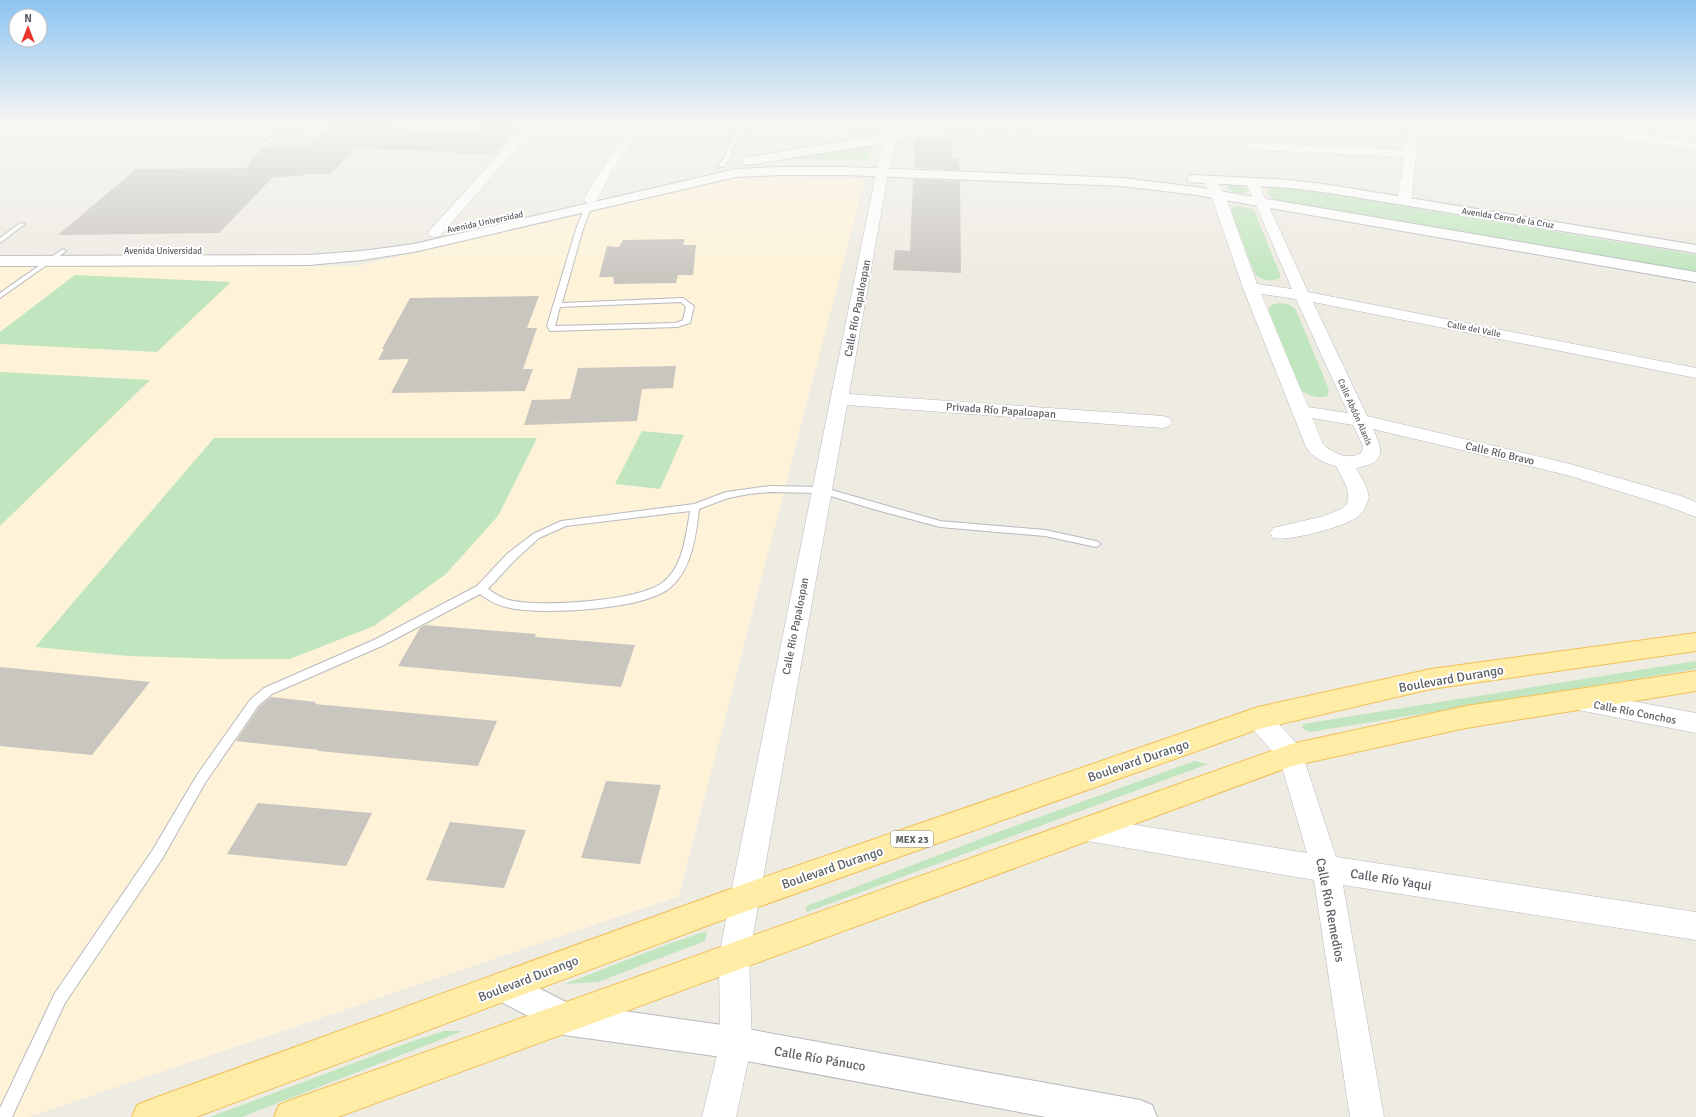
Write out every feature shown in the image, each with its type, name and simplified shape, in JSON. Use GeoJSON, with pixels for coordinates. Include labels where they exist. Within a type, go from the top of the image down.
{"type":"FeatureCollection","features":[{"type":"Feature","properties":{"kind":"main road","name":"Boulevard Durango"},"geometry":{"type":"LineString","coordinates":[[149,1117],[744,898],[1258,718],[1431,679],[1696,642]]}},
{"type":"Feature","properties":{"kind":"main road"},"geometry":{"type":"LineString","coordinates":[[291,1117],[1291,755],[1466,717],[1696,681]]}},
{"type":"Feature","properties":{"kind":"street"},"geometry":{"type":"LineString","coordinates":[[435,232],[485,176]]}},
{"type":"Feature","properties":{"kind":"street"},"geometry":{"type":"LineString","coordinates":[[590,202],[603,176]]}},
{"type":"Feature","properties":{"kind":"street","name":"Avenida Universidad"},"geometry":{"type":"LineString","coordinates":[[0,261],[308,260],[391,253],[685,176]]}},
{"type":"Feature","properties":{"kind":"street","name":"Avenida Universidad"},"geometry":{"type":"LineString","coordinates":[[0,252],[259,250],[365,245],[720,176]]}},
{"type":"Feature","properties":{"kind":"street","name":"Calle Río Papaloapan"},"geometry":{"type":"LineString","coordinates":[[720,1117],[736,1043],[734,957],[744,898],[882,176]]}},
{"type":"Feature","properties":{"kind":"street","name":"Avenida Cerro de la Cruz"},"geometry":{"type":"LineString","coordinates":[[1014,176],[1122,182],[1188,190],[1696,277]]}},
{"type":"Feature","properties":{"kind":"street","name":"Avenida Cerro de la Cruz"},"geometry":{"type":"LineString","coordinates":[[1095,176],[1252,182],[1330,189],[1696,249]]}},
{"type":"Feature","properties":{"kind":"street"},"geometry":{"type":"LineString","coordinates":[[1404,200],[1407,176]]}},
{"type":"Feature","properties":{"kind":"street","name":"Calle Abdón Alanís"},"geometry":{"type":"LineString","coordinates":[[1210,180],[1218,195],[1251,288],[1300,411],[1318,450],[1323,454],[1343,462],[1368,459],[1371,455],[1372,446],[1302,295],[1252,182]]}},
{"type":"Feature","properties":{"kind":"street","name":"Calle del Valle"},"geometry":{"type":"LineString","coordinates":[[1251,288],[1302,295],[1696,373]]}},
{"type":"Feature","properties":{"kind":"street","name":"Privada Río Papaloapan"},"geometry":{"type":"LineString","coordinates":[[840,399],[1163,422]]}},
{"type":"Feature","properties":{"kind":"street","name":"Calle Río Bravo"},"geometry":{"type":"LineString","coordinates":[[1300,411],[1359,420],[1570,470],[1674,501],[1696,510]]}},
{"type":"Feature","properties":{"kind":"street"},"geometry":{"type":"LineString","coordinates":[[1280,533],[1328,522],[1354,510],[1359,497],[1356,486],[1343,462]]}},
{"type":"Feature","properties":{"kind":"street","name":"Calle Río Conchos"},"geometry":{"type":"LineString","coordinates":[[1574,700],[1696,723]]}},
{"type":"Feature","properties":{"kind":"street","name":"Calle Río Remedios"},"geometry":{"type":"LineString","coordinates":[[1258,718],[1291,755],[1326,869],[1367,1117]]}},
{"type":"Feature","properties":{"kind":"street","name":"Calle Río Yaqui"},"geometry":{"type":"LineString","coordinates":[[1087,829],[1326,869],[1696,926]]}},
{"type":"Feature","properties":{"kind":"street","name":"Calle Río Pánuco"},"geometry":{"type":"LineString","coordinates":[[505,987],[564,1019],[736,1043],[1140,1117]]}},
{"type":"Feature","properties":{"kind":"lane"},"geometry":{"type":"LineString","coordinates":[[558,305],[683,300],[690,306],[687,321],[678,325],[560,330],[553,329],[550,326],[558,305],[564,278],[578,233],[590,202]]}},
{"type":"Feature","properties":{"kind":"lane"},"geometry":{"type":"LineString","coordinates":[[0,241],[22,224]]}},
{"type":"Feature","properties":{"kind":"lane"},"geometry":{"type":"LineString","coordinates":[[0,296],[63,252]]}},
{"type":"Feature","properties":{"kind":"lane"},"geometry":{"type":"LineString","coordinates":[[4,1117],[60,998],[157,856],[201,779],[254,703],[268,691],[380,642],[481,589],[511,557],[536,536],[564,523],[695,507],[726,495],[749,490],[770,489],[821,490],[876,507],[940,524],[1045,533],[1096,544]]}},
{"type":"Feature","properties":{"kind":"lane"},"geometry":{"type":"LineString","coordinates":[[481,589],[494,599],[512,605],[532,606],[584,605],[616,602],[648,596],[666,586],[683,562],[689,545],[695,507]]}},
{"type":"Feature","properties":{"kind":"shaded area"},"geometry":{"type":"Polygon","coordinates":[[[730,177],[865,179],[679,896],[29,1117],[0,1117],[0,265],[358,266],[730,177]]]}},
{"type":"Feature","properties":{"kind":"green space"},"geometry":{"type":"Polygon","coordinates":[[[1231,184],[1244,185],[1249,191],[1238,193],[1232,191],[1227,188],[1227,186],[1231,184]]]}},
{"type":"Feature","properties":{"kind":"green space"},"geometry":{"type":"Polygon","coordinates":[[[1270,188],[1294,188],[1696,255],[1696,273],[1282,202],[1274,199],[1267,193],[1270,188]]]}},
{"type":"Feature","properties":{"kind":"green space"},"geometry":{"type":"Polygon","coordinates":[[[1239,206],[1252,209],[1255,212],[1280,274],[1280,278],[1267,280],[1255,274],[1231,211],[1233,207],[1239,206]]]}},
{"type":"Feature","properties":{"kind":"green space"},"geometry":{"type":"Polygon","coordinates":[[[75,275],[231,282],[157,352],[0,344],[0,332],[75,275]]]}},
{"type":"Feature","properties":{"kind":"green space"},"geometry":{"type":"Polygon","coordinates":[[[1280,303],[1290,305],[1296,310],[1329,390],[1328,396],[1312,396],[1299,388],[1268,309],[1273,304],[1280,303]]]}},
{"type":"Feature","properties":{"kind":"green space"},"geometry":{"type":"Polygon","coordinates":[[[0,372],[150,380],[0,526],[0,372]]]}},
{"type":"Feature","properties":{"kind":"green space"},"geometry":{"type":"Polygon","coordinates":[[[642,431],[684,435],[660,489],[615,484],[642,431]]]}},
{"type":"Feature","properties":{"kind":"green space"},"geometry":{"type":"Polygon","coordinates":[[[214,438],[537,438],[498,516],[446,574],[374,626],[290,659],[224,659],[128,656],[35,647],[214,438]]]}},
{"type":"Feature","properties":{"kind":"green space"},"geometry":{"type":"Polygon","coordinates":[[[1696,661],[1696,669],[1310,732],[1303,729],[1303,724],[1696,661]]]}},
{"type":"Feature","properties":{"kind":"green space"},"geometry":{"type":"Polygon","coordinates":[[[1195,761],[1208,764],[807,912],[805,908],[809,905],[1001,831],[1195,761]]]}},
{"type":"Feature","properties":{"kind":"green space"},"geometry":{"type":"Polygon","coordinates":[[[707,931],[705,941],[598,982],[565,984],[668,944],[707,931]]]}},
{"type":"Feature","properties":{"kind":"green space"},"geometry":{"type":"Polygon","coordinates":[[[444,1031],[463,1031],[242,1117],[210,1117],[410,1042],[444,1031]]]}},
{"type":"Feature","properties":{"kind":"building"},"geometry":{"type":"Polygon","coordinates":[[[128,176],[298,176],[273,177],[219,233],[58,235],[128,176]]]}},
{"type":"Feature","properties":{"kind":"building"},"geometry":{"type":"Polygon","coordinates":[[[913,179],[960,181],[961,273],[893,270],[895,250],[910,251],[913,179]]]}},
{"type":"Feature","properties":{"kind":"building"},"geometry":{"type":"Polygon","coordinates":[[[685,239],[683,245],[696,245],[693,275],[678,275],[676,283],[614,284],[613,277],[599,277],[607,246],[619,247],[623,240],[685,239]]]}},
{"type":"Feature","properties":{"kind":"building"},"geometry":{"type":"Polygon","coordinates":[[[539,296],[527,328],[537,328],[523,369],[533,369],[525,391],[391,393],[409,359],[378,360],[384,349],[382,349],[410,298],[539,296]]]}},
{"type":"Feature","properties":{"kind":"building"},"geometry":{"type":"Polygon","coordinates":[[[676,366],[673,388],[642,389],[637,421],[524,425],[532,400],[570,399],[578,368],[676,366]]]}},
{"type":"Feature","properties":{"kind":"building"},"geometry":{"type":"Polygon","coordinates":[[[425,625],[536,634],[535,637],[635,645],[621,687],[398,666],[420,628],[425,625]]]}},
{"type":"Feature","properties":{"kind":"building"},"geometry":{"type":"Polygon","coordinates":[[[0,667],[150,682],[92,755],[0,746],[0,667]]]}},
{"type":"Feature","properties":{"kind":"building"},"geometry":{"type":"Polygon","coordinates":[[[271,697],[316,702],[315,704],[497,721],[478,766],[318,751],[319,750],[236,741],[259,707],[271,697]]]}},
{"type":"Feature","properties":{"kind":"building"},"geometry":{"type":"Polygon","coordinates":[[[606,781],[661,785],[640,864],[581,858],[606,781]]]}},
{"type":"Feature","properties":{"kind":"building"},"geometry":{"type":"Polygon","coordinates":[[[258,803],[372,813],[346,866],[227,854],[258,803]]]}},
{"type":"Feature","properties":{"kind":"building"},"geometry":{"type":"Polygon","coordinates":[[[450,822],[526,830],[504,888],[426,880],[450,822]]]}}]}
